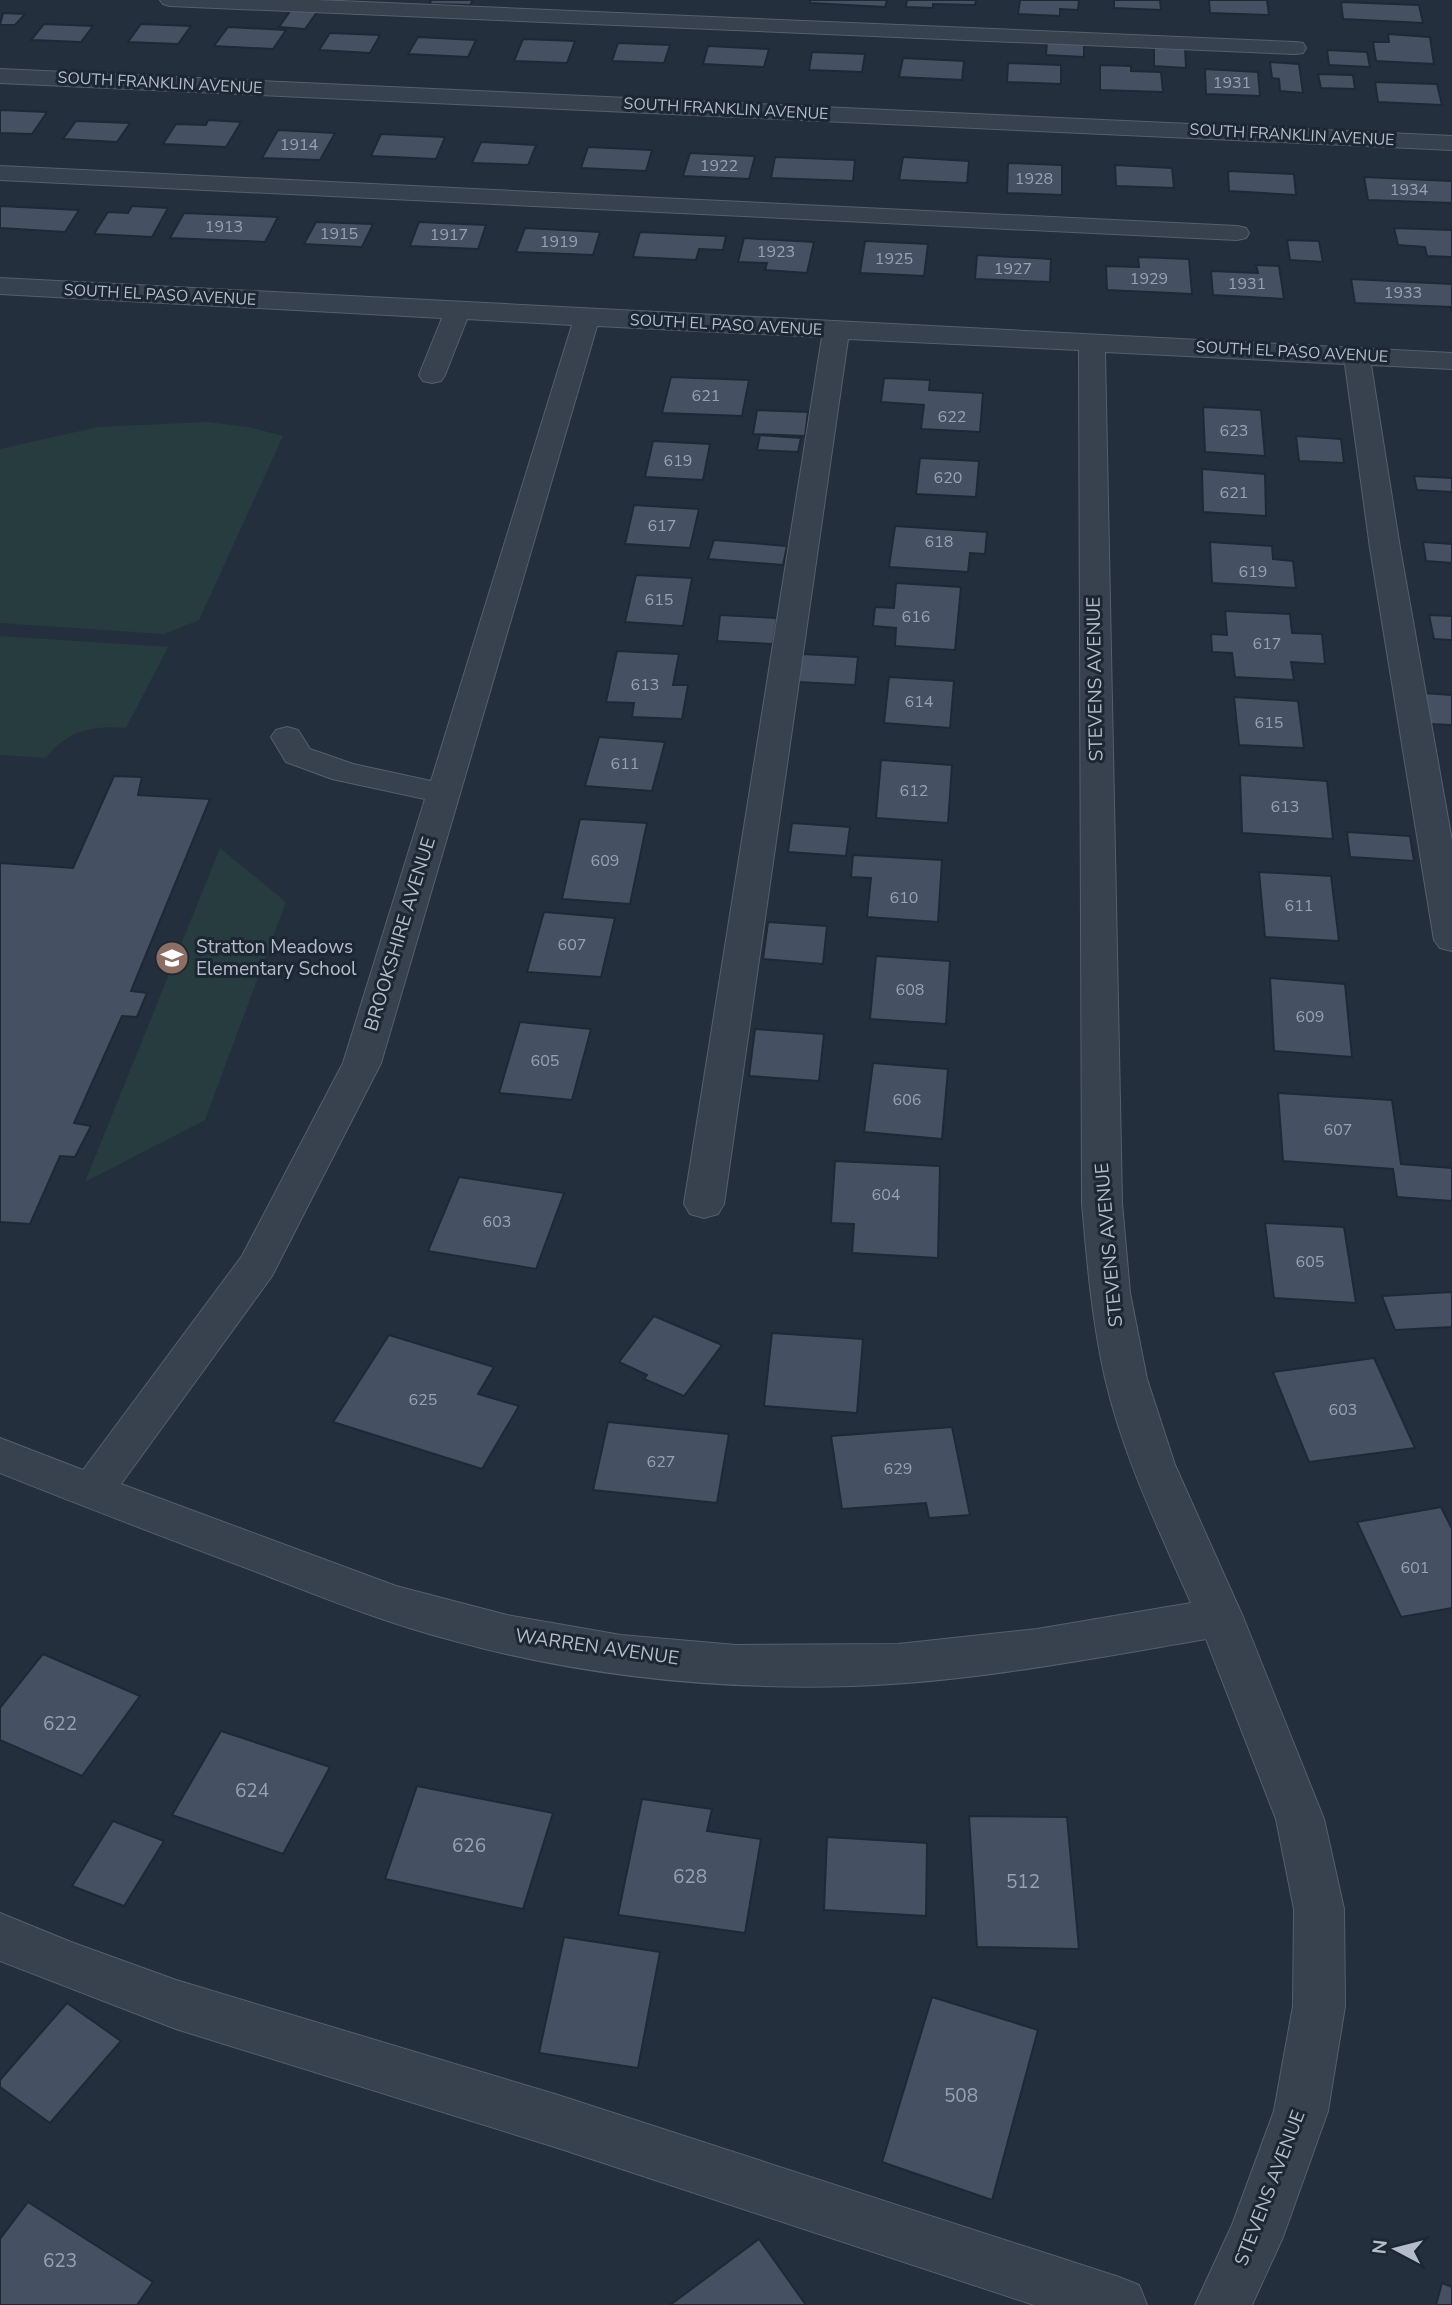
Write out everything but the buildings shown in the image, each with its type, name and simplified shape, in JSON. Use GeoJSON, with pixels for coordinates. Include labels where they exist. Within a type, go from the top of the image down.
{"type":"FeatureCollection","features":[{"type":"Feature","properties":{"kind":"street"},"geometry":{"type":"LineString","coordinates":[[170,0],[1294,48]]}},
{"type":"Feature","properties":{"kind":"street","name":"SOUTH FRANKLIN AVENUE"},"geometry":{"type":"LineString","coordinates":[[0,76],[1452,143]]}},
{"type":"Feature","properties":{"kind":"street"},"geometry":{"type":"LineString","coordinates":[[0,173],[1237,233]]}},
{"type":"Feature","properties":{"kind":"street","name":"SOUTH EL PASO AVENUE"},"geometry":{"type":"LineString","coordinates":[[0,286],[1452,361]]}},
{"type":"Feature","properties":{"kind":"street"},"geometry":{"type":"LineString","coordinates":[[432,375],[458,311]]}},
{"type":"Feature","properties":{"kind":"street","name":"BROOKSHIRE AVENUE"},"geometry":{"type":"LineString","coordinates":[[91,1492],[258,1265],[362,1063],[587,318]]}},
{"type":"Feature","properties":{"kind":"street"},"geometry":{"type":"LineString","coordinates":[[704,1204],[836,330]]}},
{"type":"Feature","properties":{"kind":"street","name":"STEVENS AVENUE"},"geometry":{"type":"LineString","coordinates":[[1092,342],[1101,1203],[1110,1293],[1126,1379],[1153,1465],[1220,1617],[1300,1819],[1320,1909],[1318,2006],[1301,2111],[1255,2237],[1223,2305]]}},
{"type":"Feature","properties":{"kind":"street"},"geometry":{"type":"LineString","coordinates":[[1357,356],[1385,548],[1452,940]]}},
{"type":"Feature","properties":{"kind":"street"},"geometry":{"type":"LineString","coordinates":[[288,737],[297,755],[344,772],[442,793]]}},
{"type":"Feature","properties":{"kind":"street","name":"WARREN AVENUE"},"geometry":{"type":"LineString","coordinates":[[0,1455],[91,1492],[397,1605],[509,1634],[611,1653],[733,1664],[853,1666],[1005,1654],[1220,1617]]}},
{"type":"Feature","properties":{"kind":"street"},"geometry":{"type":"LineString","coordinates":[[0,1937],[55,1962],[215,2017],[479,2097],[1119,2305]]}},
{"type":"Feature","properties":{"kind":"green space"},"geometry":{"type":"Polygon","coordinates":[[[208,422],[248,427],[283,436],[199,620],[164,634],[0,623],[0,449],[98,427],[208,422]]]}},
{"type":"Feature","properties":{"kind":"green space"},"geometry":{"type":"Polygon","coordinates":[[[0,636],[168,647],[126,728],[81,732],[62,741],[46,758],[0,755],[0,636]]]}},
{"type":"Feature","properties":{"kind":"green space"},"geometry":{"type":"Polygon","coordinates":[[[220,848],[286,902],[205,1120],[85,1182],[220,848]]]}},
{"type":"Feature","properties":{"kind":"place","name":"Stratton Meadows Elementary School"},"geometry":{"type":"Point","coordinates":[172,958]}}]}
